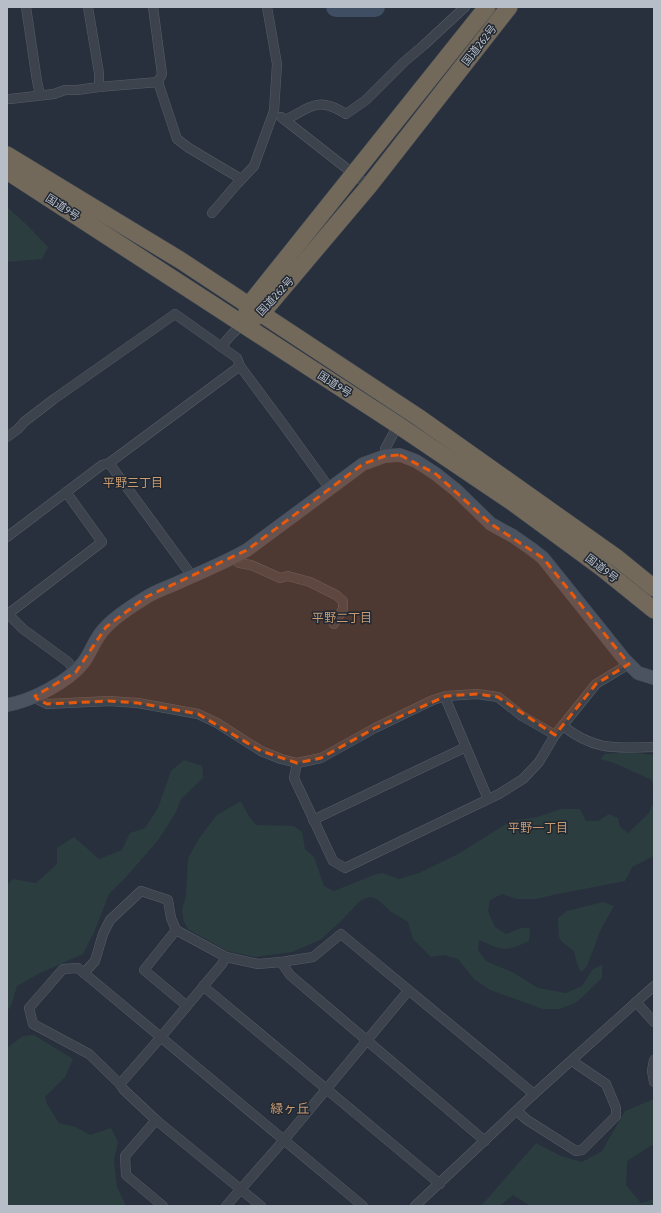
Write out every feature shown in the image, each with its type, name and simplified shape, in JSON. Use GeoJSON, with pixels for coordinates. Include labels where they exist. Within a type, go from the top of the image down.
{"type":"FeatureCollection","features":[{"type":"Feature","properties":{"kind":"highway","name":"国道262号"},"geometry":{"type":"LineString","coordinates":[[255,310],[354,174],[487,7]]}},
{"type":"Feature","properties":{"kind":"highway","name":"国道262号"},"geometry":{"type":"LineString","coordinates":[[243,324],[369,186],[509,7]]}},
{"type":"Feature","properties":{"kind":"highway","name":"国道9号"},"geometry":{"type":"LineString","coordinates":[[7,155],[180,260],[418,417],[604,549],[654,588]]}},
{"type":"Feature","properties":{"kind":"highway","name":"国道9号"},"geometry":{"type":"LineString","coordinates":[[7,171],[398,425],[512,502],[602,568],[654,610]]}},
{"type":"Feature","properties":{"kind":"street"},"geometry":{"type":"LineString","coordinates":[[26,7],[40,95]]}},
{"type":"Feature","properties":{"kind":"street"},"geometry":{"type":"LineString","coordinates":[[88,7],[99,73],[99,87]]}},
{"type":"Feature","properties":{"kind":"street"},"geometry":{"type":"LineString","coordinates":[[153,7],[162,74],[158,82],[177,139],[189,148],[241,179]]}},
{"type":"Feature","properties":{"kind":"street"},"geometry":{"type":"LineString","coordinates":[[212,213],[254,166],[274,111],[277,64],[267,7]]}},
{"type":"Feature","properties":{"kind":"street"},"geometry":{"type":"LineString","coordinates":[[284,120],[310,106],[325,104],[334,106],[346,114],[366,100],[405,61],[465,7]]}},
{"type":"Feature","properties":{"kind":"street"},"geometry":{"type":"LineString","coordinates":[[10,99],[54,94],[65,90],[158,82]]}},
{"type":"Feature","properties":{"kind":"street"},"geometry":{"type":"LineString","coordinates":[[274,111],[369,186]]}},
{"type":"Feature","properties":{"kind":"street"},"geometry":{"type":"LineString","coordinates":[[7,437],[54,399],[175,314],[237,358],[240,366],[330,489]]}},
{"type":"Feature","properties":{"kind":"street"},"geometry":{"type":"LineString","coordinates":[[221,347],[243,324]]}},
{"type":"Feature","properties":{"kind":"street"},"geometry":{"type":"LineString","coordinates":[[7,537],[102,465],[109,463],[240,366]]}},
{"type":"Feature","properties":{"kind":"street"},"geometry":{"type":"LineString","coordinates":[[385,456],[385,449],[398,425]]}},
{"type":"Feature","properties":{"kind":"street"},"geometry":{"type":"LineString","coordinates":[[7,705],[18,703],[35,696],[76,672],[84,661],[97,637],[106,627],[146,597],[247,550],[363,464],[385,456],[400,455],[416,461],[436,474],[456,490],[491,524],[533,550],[543,558],[629,664],[638,673],[654,678]]}},
{"type":"Feature","properties":{"kind":"street"},"geometry":{"type":"LineString","coordinates":[[109,463],[192,576]]}},
{"type":"Feature","properties":{"kind":"street"},"geometry":{"type":"LineString","coordinates":[[66,492],[102,542],[8,614],[23,629],[68,662],[76,672]]}},
{"type":"Feature","properties":{"kind":"street"},"geometry":{"type":"LineString","coordinates":[[232,558],[239,563],[251,565],[280,578],[288,576],[310,582],[336,594],[343,601],[343,609],[334,624]]}},
{"type":"Feature","properties":{"kind":"street"},"geometry":{"type":"LineString","coordinates":[[297,763],[294,778],[313,820],[333,862],[345,868],[499,794],[523,779],[539,762],[555,735],[596,684],[629,664]]}},
{"type":"Feature","properties":{"kind":"street"},"geometry":{"type":"LineString","coordinates":[[35,696],[37,699],[47,704],[109,701],[138,703],[198,714],[217,723],[261,751],[281,759],[297,763],[321,758],[375,728],[434,700],[446,696],[477,694],[498,697],[522,716],[555,735]]}},
{"type":"Feature","properties":{"kind":"street"},"geometry":{"type":"LineString","coordinates":[[446,696],[447,702],[488,799]]}},
{"type":"Feature","properties":{"kind":"street"},"geometry":{"type":"LineString","coordinates":[[563,726],[573,734],[590,743],[604,747],[654,747]]}},
{"type":"Feature","properties":{"kind":"street"},"geometry":{"type":"LineString","coordinates":[[313,820],[466,746]]}},
{"type":"Feature","properties":{"kind":"street"},"geometry":{"type":"LineString","coordinates":[[84,973],[95,961],[103,934],[110,920],[141,891],[168,900],[171,918],[176,930],[226,957],[258,964],[313,957],[341,934],[534,1094]]}},
{"type":"Feature","properties":{"kind":"street"},"geometry":{"type":"LineString","coordinates":[[176,930],[144,970],[187,1006]]}},
{"type":"Feature","properties":{"kind":"street"},"geometry":{"type":"LineString","coordinates":[[120,1084],[187,1006],[222,964],[226,957]]}},
{"type":"Feature","properties":{"kind":"street"},"geometry":{"type":"LineString","coordinates":[[281,962],[290,975],[485,1141]]}},
{"type":"Feature","properties":{"kind":"street"},"geometry":{"type":"LineString","coordinates":[[261,1206],[156,1120],[89,1054],[33,1024],[29,1008],[63,970],[78,968],[364,1206]]}},
{"type":"Feature","properties":{"kind":"street"},"geometry":{"type":"LineString","coordinates":[[203,986],[440,1184]]}},
{"type":"Feature","properties":{"kind":"street"},"geometry":{"type":"LineString","coordinates":[[415,1206],[534,1094],[654,986]]}},
{"type":"Feature","properties":{"kind":"street"},"geometry":{"type":"LineString","coordinates":[[226,1206],[284,1140],[408,991]]}},
{"type":"Feature","properties":{"kind":"street"},"geometry":{"type":"LineString","coordinates":[[636,1002],[654,1022]]}},
{"type":"Feature","properties":{"kind":"street"},"geometry":{"type":"LineString","coordinates":[[654,1060],[652,1071],[654,1082]]}},
{"type":"Feature","properties":{"kind":"street"},"geometry":{"type":"LineString","coordinates":[[517,1111],[527,1120],[576,1151],[582,1150],[616,1116],[616,1108],[606,1084],[572,1061]]}},
{"type":"Feature","properties":{"kind":"street"},"geometry":{"type":"LineString","coordinates":[[156,1120],[125,1156],[126,1175],[163,1206]]}},
{"type":"Feature","properties":{"kind":"highlighted area"},"geometry":{"type":"Polygon","coordinates":[[[400,455],[436,474],[491,524],[543,558],[629,664],[596,684],[555,735],[498,697],[477,694],[446,696],[375,728],[321,758],[297,763],[261,751],[198,714],[138,703],[109,701],[47,704],[37,699],[35,696],[76,672],[106,627],[146,597],[247,550],[363,464],[385,456],[400,455]]]}},
{"type":"Feature","properties":{"kind":"shaded area"},"geometry":{"type":"Polygon","coordinates":[[[7,207],[48,247],[42,259],[7,262],[7,207]]]}},
{"type":"Feature","properties":{"kind":"shaded area"},"geometry":{"type":"Polygon","coordinates":[[[628,752],[654,755],[654,796],[652,780],[600,759],[605,754],[628,752]]]}},
{"type":"Feature","properties":{"kind":"shaded area"},"geometry":{"type":"Polygon","coordinates":[[[184,760],[202,766],[203,778],[181,799],[176,812],[159,839],[127,876],[109,894],[95,930],[83,954],[38,974],[17,986],[11,1006],[7,1011],[7,885],[13,879],[36,883],[57,864],[57,848],[74,837],[99,859],[122,850],[130,833],[145,828],[158,808],[171,771],[184,760]]]}},
{"type":"Feature","properties":{"kind":"shaded area"},"geometry":{"type":"Polygon","coordinates":[[[241,801],[248,815],[256,825],[294,826],[302,832],[305,849],[314,857],[324,886],[334,891],[376,874],[383,873],[399,879],[419,873],[458,854],[511,821],[537,817],[561,809],[580,809],[586,821],[598,821],[609,814],[618,818],[620,827],[628,833],[649,813],[654,801],[654,856],[632,867],[625,881],[536,899],[517,899],[502,894],[490,900],[488,911],[495,927],[506,934],[521,928],[530,928],[529,941],[508,949],[498,948],[479,940],[478,950],[486,961],[514,973],[538,988],[566,993],[582,986],[593,969],[602,965],[602,978],[577,1002],[560,1009],[543,1009],[490,990],[474,979],[458,959],[444,955],[431,957],[413,939],[408,922],[390,911],[377,899],[370,897],[361,900],[320,940],[292,952],[255,957],[227,951],[188,929],[184,922],[182,910],[186,896],[188,858],[200,837],[217,815],[241,801]]]}},
{"type":"Feature","properties":{"kind":"shaded area"},"geometry":{"type":"Polygon","coordinates":[[[603,902],[614,906],[601,929],[587,966],[581,972],[577,964],[574,951],[562,942],[559,937],[558,918],[567,911],[603,902]]]}},
{"type":"Feature","properties":{"kind":"shaded area"},"geometry":{"type":"Polygon","coordinates":[[[34,1035],[73,1059],[65,1077],[45,1097],[47,1104],[59,1123],[76,1127],[90,1135],[111,1128],[118,1142],[114,1160],[117,1187],[126,1206],[7,1206],[7,1048],[23,1036],[34,1035]]]}},
{"type":"Feature","properties":{"kind":"shaded area"},"geometry":{"type":"Polygon","coordinates":[[[654,1099],[654,1144],[627,1161],[626,1185],[641,1203],[654,1199],[654,1206],[530,1206],[513,1195],[500,1206],[481,1206],[536,1143],[561,1156],[582,1162],[602,1151],[625,1111],[654,1099]]]}},
{"type":"Feature","properties":{"kind":"waterway"},"geometry":{"type":"LineString","coordinates":[[336,7],[375,7]]}},
{"type":"Feature","properties":{"kind":"district","name":"平野三丁目"},"geometry":{"type":"Point","coordinates":[133,483]}},
{"type":"Feature","properties":{"kind":"district","name":"平野二丁目"},"geometry":{"type":"Point","coordinates":[342,618]}},
{"type":"Feature","properties":{"kind":"district","name":"平野一丁目"},"geometry":{"type":"Point","coordinates":[538,828]}},
{"type":"Feature","properties":{"kind":"district","name":"緑ヶ丘"},"geometry":{"type":"Point","coordinates":[290,1108]}}]}
